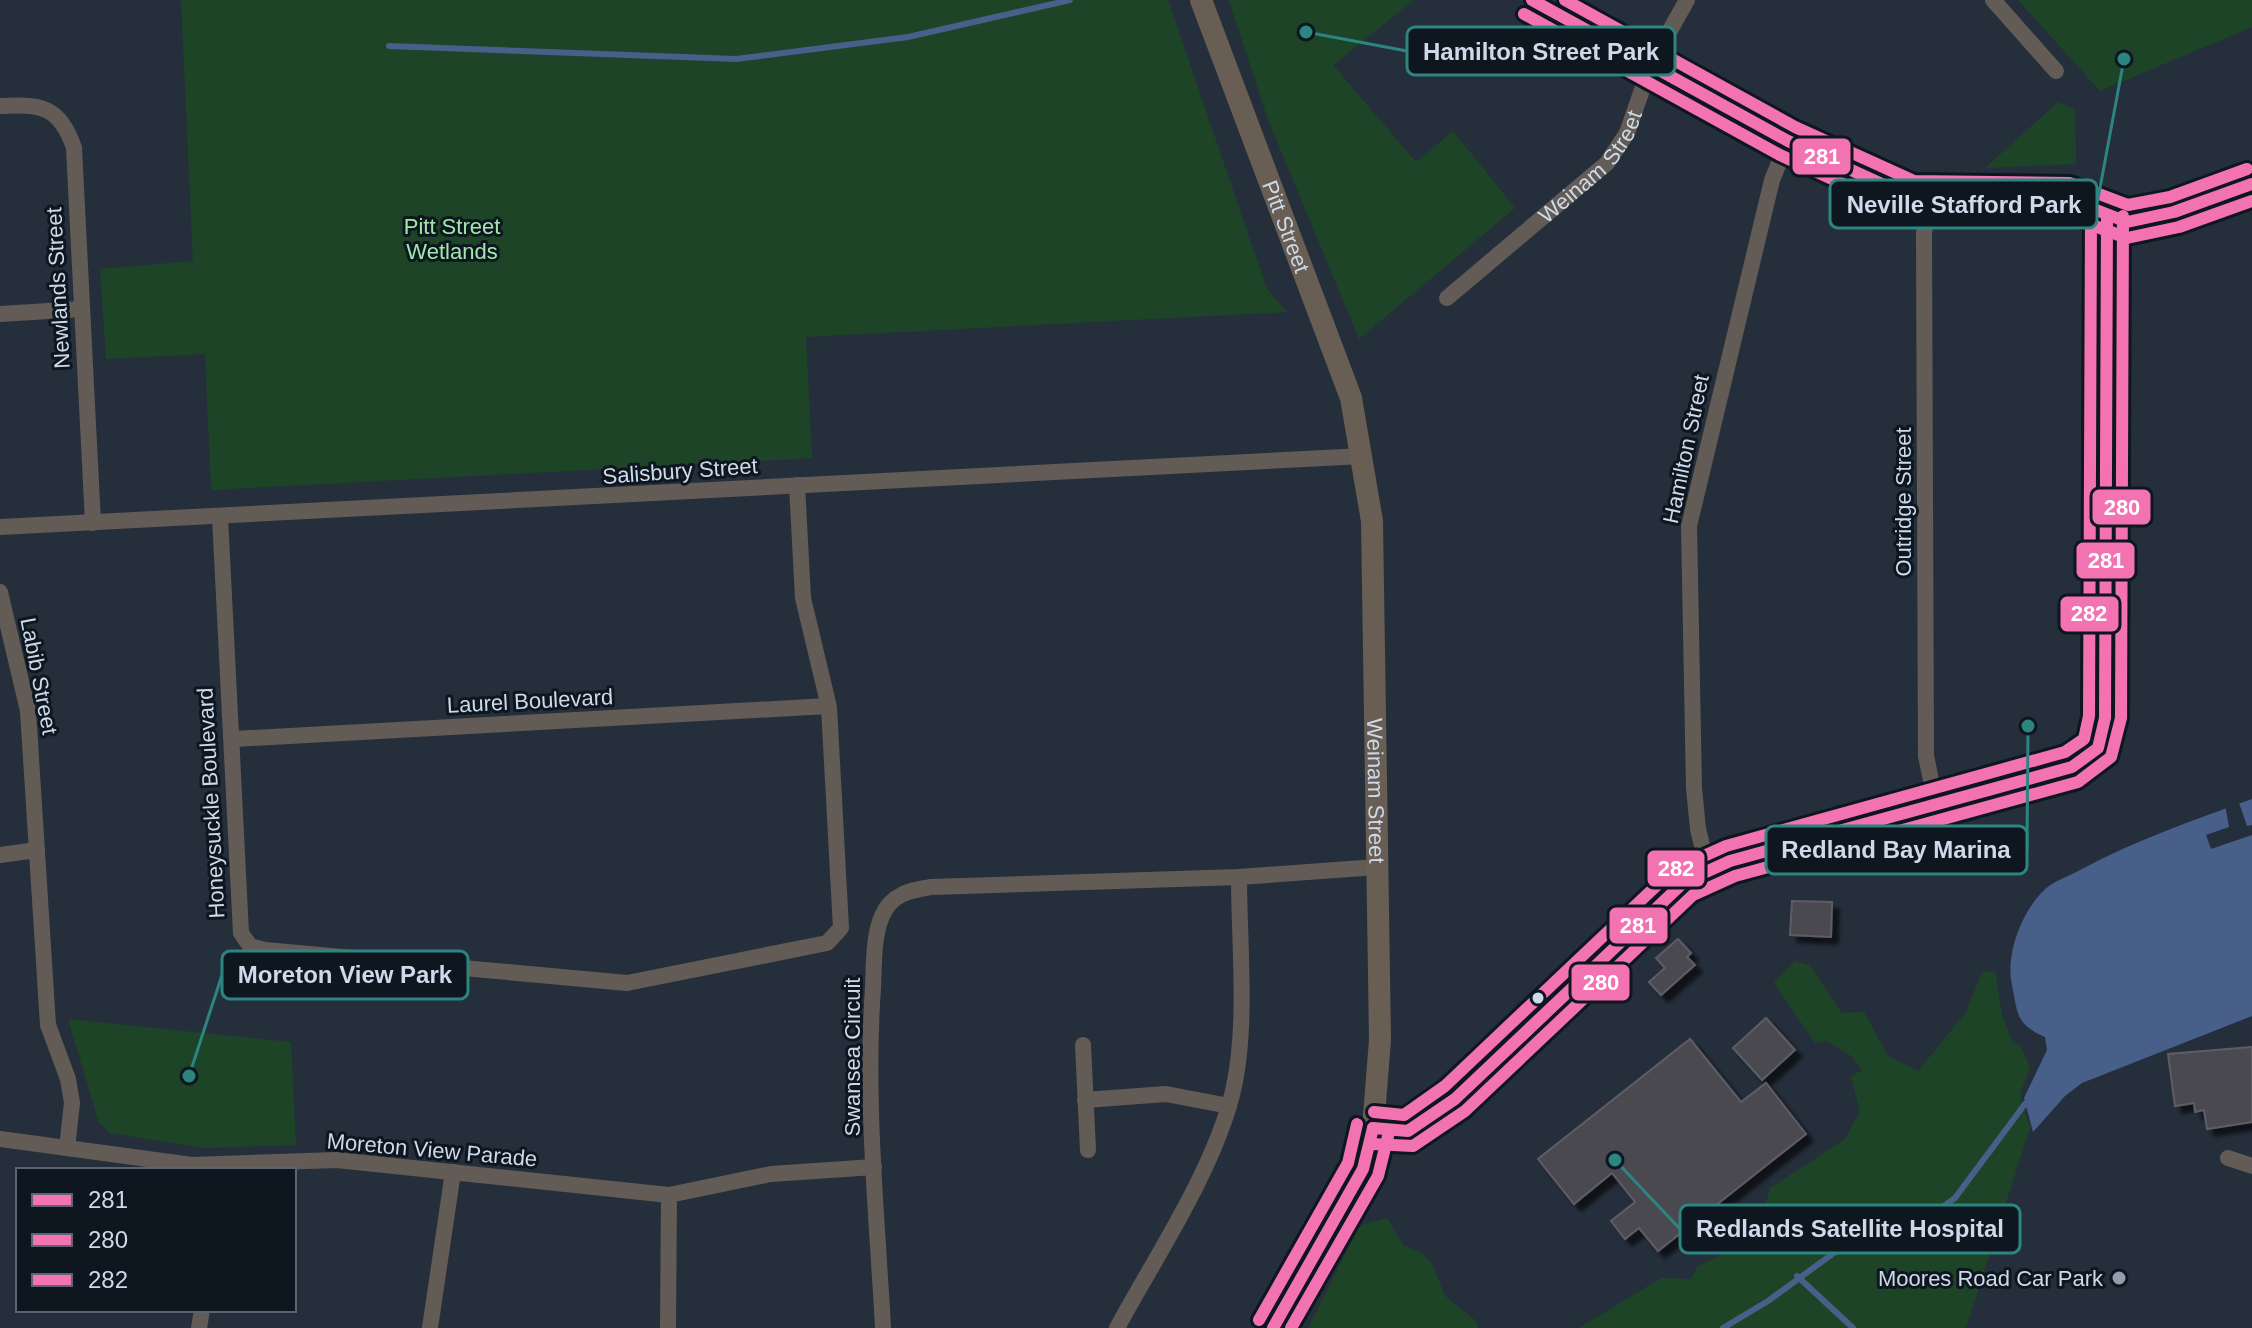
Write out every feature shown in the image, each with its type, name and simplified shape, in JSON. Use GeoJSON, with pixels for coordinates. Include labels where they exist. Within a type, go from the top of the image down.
{"type":"FeatureCollection","features":[{"type":"Feature","properties":{"kind":"street","name":"Pitt Street"},"geometry":{"type":"LineString","coordinates":[[1201,0],[1323,317],[1351,398],[1363,456]]}},
{"type":"Feature","properties":{"kind":"street"},"geometry":{"type":"LineString","coordinates":[[1373,1128],[1408,1131],[1455,1099],[1684,882],[1708,870],[2072,767],[2098,748],[2105,718],[2107,216],[2086,203],[2068,199],[1929,200],[1884,187],[1788,141],[1532,0]]}},
{"type":"Feature","properties":{"kind":"street","name":"Weinam Street"},"geometry":{"type":"LineString","coordinates":[[1447,298],[1607,163],[1627,133],[1651,64],[1687,0]]}},
{"type":"Feature","properties":{"kind":"street"},"geometry":{"type":"LineString","coordinates":[[1993,0],[2056,71]]}},
{"type":"Feature","properties":{"kind":"street","name":"Newlands Street"},"geometry":{"type":"LineString","coordinates":[[0,106],[24,105],[50,110],[67,128],[74,148],[93,523]]}},
{"type":"Feature","properties":{"kind":"street","name":"Hamilton Street"},"geometry":{"type":"LineString","coordinates":[[1708,870],[1698,829],[1694,788],[1689,526],[1772,180],[1788,141]]}},
{"type":"Feature","properties":{"kind":"street","name":"Outridge Street"},"geometry":{"type":"LineString","coordinates":[[1929,200],[1924,234],[1926,740],[1936,804]]}},
{"type":"Feature","properties":{"kind":"street"},"geometry":{"type":"LineString","coordinates":[[0,314],[81,309]]}},
{"type":"Feature","properties":{"kind":"street","name":"Salisbury Street"},"geometry":{"type":"LineString","coordinates":[[0,527],[1363,456]]}},
{"type":"Feature","properties":{"kind":"street","name":"Weinam Street"},"geometry":{"type":"LineString","coordinates":[[1273,1328],[1363,1169],[1373,1128],[1380,1040],[1375,595],[1372,521],[1363,456]]}},
{"type":"Feature","properties":{"kind":"street","name":"Honeysuckle Boulevard"},"geometry":{"type":"LineString","coordinates":[[220,517],[226,691],[234,739],[241,933],[250,946],[439,968],[531,972],[627,983],[827,943],[841,928],[828,706],[803,598],[797,485]]}},
{"type":"Feature","properties":{"kind":"street","name":"Labib Street"},"geometry":{"type":"LineString","coordinates":[[0,592],[28,711],[48,1025],[68,1079],[72,1103],[67,1148]]}},
{"type":"Feature","properties":{"kind":"street","name":"Laurel Boulevard"},"geometry":{"type":"LineString","coordinates":[[234,739],[828,706]]}},
{"type":"Feature","properties":{"kind":"street"},"geometry":{"type":"LineString","coordinates":[[0,855],[37,850]]}},
{"type":"Feature","properties":{"kind":"street","name":"Swansea Circuit"},"geometry":{"type":"LineString","coordinates":[[883,1328],[870,1033],[878,935],[882,916],[890,902],[907,891],[931,887],[1239,877],[1377,867]]}},
{"type":"Feature","properties":{"kind":"street"},"geometry":{"type":"LineString","coordinates":[[1117,1328],[1212,1153],[1229,1106],[1237,1066],[1239,1034],[1239,877]]}},
{"type":"Feature","properties":{"kind":"street"},"geometry":{"type":"LineString","coordinates":[[1083,1045],[1088,1150]]}},
{"type":"Feature","properties":{"kind":"street"},"geometry":{"type":"LineString","coordinates":[[1085,1100],[1166,1094],[1229,1106]]}},
{"type":"Feature","properties":{"kind":"street","name":"Moreton View Parade"},"geometry":{"type":"LineString","coordinates":[[0,1139],[221,1168],[337,1160],[669,1195],[771,1174],[874,1167]]}},
{"type":"Feature","properties":{"kind":"street"},"geometry":{"type":"LineString","coordinates":[[2228,1158],[2252,1166]]}},
{"type":"Feature","properties":{"kind":"street"},"geometry":{"type":"LineString","coordinates":[[430,1328],[453,1172]]}},
{"type":"Feature","properties":{"kind":"street"},"geometry":{"type":"LineString","coordinates":[[668,1328],[669,1195]]}},
{"type":"Feature","properties":{"kind":"green space","name":"Pitt Street Wetlands"},"geometry":{"type":"Polygon","coordinates":[[[181,0],[1168,0],[1267,289],[1287,312],[806,337],[812,458],[211,490],[205,354],[106,359],[100,269],[193,261],[181,0]]]}},
{"type":"Feature","properties":{"kind":"green space"},"geometry":{"type":"Polygon","coordinates":[[[1229,0],[1414,0],[1333,65],[1416,162],[1453,131],[1515,208],[1359,339],[1267,117],[1229,0]]]}},
{"type":"Feature","properties":{"kind":"green space"},"geometry":{"type":"Polygon","coordinates":[[[2018,0],[2252,0],[2252,27],[2100,91],[2018,0]]]}},
{"type":"Feature","properties":{"kind":"green space"},"geometry":{"type":"Polygon","coordinates":[[[2058,102],[2075,110],[2076,164],[1985,168],[2058,102]]]}},
{"type":"Feature","properties":{"kind":"green space"},"geometry":{"type":"Polygon","coordinates":[[[1795,961],[1810,965],[1842,1013],[1864,1012],[1888,1056],[1918,1071],[1966,1012],[1982,972],[1995,971],[2002,1014],[2013,1043],[2020,1045],[2030,1067],[2020,1094],[2030,1128],[1966,1328],[1579,1328],[1661,1278],[1691,1279],[1697,1267],[1758,1235],[1770,1188],[1845,1139],[1860,1111],[1851,1077],[1862,1070],[1851,1056],[1827,1041],[1815,1043],[1774,983],[1795,961]]]}},
{"type":"Feature","properties":{"kind":"green space"},"geometry":{"type":"Polygon","coordinates":[[[68,1019],[291,1042],[296,1145],[204,1148],[110,1133],[99,1123],[68,1019]]]}},
{"type":"Feature","properties":{"kind":"green space"},"geometry":{"type":"Polygon","coordinates":[[[1387,1218],[1403,1245],[1421,1252],[1432,1264],[1445,1296],[1476,1321],[1478,1328],[1308,1328],[1360,1225],[1387,1218]]]}},
{"type":"Feature","properties":{"kind":"water"},"geometry":{"type":"Polygon","coordinates":[[[2252,799],[2252,1016],[2082,1083],[2065,1096],[2033,1132],[2024,1098],[2047,1050],[2045,1037],[2028,1028],[2020,1017],[2011,973],[2018,931],[2031,906],[2049,886],[2102,859],[2252,799]]]}},
{"type":"Feature","properties":{"kind":"pier"},"geometry":{"type":"Polygon","coordinates":[[[2238,800],[2247,826],[2252,825],[2252,835],[2211,849],[2206,835],[2229,827],[2225,805],[2238,800]]]}},
{"type":"Feature","properties":{"kind":"building"},"geometry":{"type":"Polygon","coordinates":[[[1792,901],[1832,902],[1831,937],[1790,935],[1792,901]]]}},
{"type":"Feature","properties":{"kind":"building"},"geometry":{"type":"Polygon","coordinates":[[[1678,939],[1691,953],[1687,957],[1695,965],[1661,995],[1649,982],[1665,968],[1656,958],[1678,939]]]}},
{"type":"Feature","properties":{"kind":"building"},"geometry":{"type":"Polygon","coordinates":[[[1766,1018],[1795,1050],[1762,1080],[1733,1048],[1766,1018]]]}},
{"type":"Feature","properties":{"kind":"building"},"geometry":{"type":"Polygon","coordinates":[[[1690,1039],[1741,1102],[1766,1083],[1806,1134],[1658,1251],[1639,1228],[1625,1239],[1611,1221],[1635,1202],[1612,1173],[1574,1204],[1538,1159],[1690,1039]]]}},
{"type":"Feature","properties":{"kind":"building"},"geometry":{"type":"Polygon","coordinates":[[[2252,1047],[2252,1122],[2207,1129],[2204,1110],[2195,1112],[2194,1103],[2175,1106],[2168,1054],[2252,1047]]]}},
{"type":"Feature","properties":{"kind":"waterway"},"geometry":{"type":"LineString","coordinates":[[389,46],[736,59],[908,37],[1070,0]]}},
{"type":"Feature","properties":{"kind":"waterway"},"geometry":{"type":"LineString","coordinates":[[1723,1328],[1768,1301],[1853,1239],[1915,1227],[1955,1198],[2025,1104]]}},
{"type":"Feature","properties":{"kind":"waterway"},"geometry":{"type":"LineString","coordinates":[[1797,1276],[1853,1328]]}},
{"type":"Feature","properties":{"kind":"transit line","name":"281"},"geometry":{"type":"LineString","coordinates":[[1532,0],[1788,141],[1910,197],[2068,199],[2127,222],[2174,212],[2252,184]]}},
{"type":"Feature","properties":{"kind":"transit line","name":"282"},"geometry":{"type":"LineString","coordinates":[[1565,0],[1795,127],[1914,181],[2070,183],[2128,205],[2170,197],[2247,169]]}},
{"type":"Feature","properties":{"kind":"transit line","name":"280"},"geometry":{"type":"LineString","coordinates":[[1524,14],[1780,155],[1906,213],[2065,215],[2127,238],[2179,227],[2252,201]]}},
{"type":"Feature","properties":{"kind":"transit line","name":"282"},"geometry":{"type":"LineString","coordinates":[[1374,1112],[1404,1115],[1445,1086],[1673,870],[1726,846],[2065,752],[2084,739],[2089,716],[2091,216]]}},
{"type":"Feature","properties":{"kind":"transit line","name":"281"},"geometry":{"type":"LineString","coordinates":[[1373,1128],[1408,1131],[1455,1099],[1684,882],[1730,861],[2072,767],[2098,748],[2105,718],[2107,216]]}},
{"type":"Feature","properties":{"kind":"transit line","name":"280"},"geometry":{"type":"LineString","coordinates":[[1372,1144],[1413,1146],[1465,1111],[1693,895],[1735,876],[2078,782],[2111,757],[2121,718],[2123,216]]}},
{"type":"Feature","properties":{"kind":"transit line","name":"282"},"geometry":{"type":"LineString","coordinates":[[1259,1320],[1348,1163],[1357,1124]]}},
{"type":"Feature","properties":{"kind":"transit line","name":"281"},"geometry":{"type":"LineString","coordinates":[[1273,1328],[1363,1169],[1373,1128]]}},
{"type":"Feature","properties":{"kind":"transit line","name":"280"},"geometry":{"type":"LineString","coordinates":[[1291,1328],[1378,1176],[1389,1132]]}},
{"type":"Feature","properties":{"kind":"place","name":"Hamilton Street Park"},"geometry":{"type":"Point","coordinates":[1306,32]}},
{"type":"Feature","properties":{"kind":"place","name":"Neville Stafford Park"},"geometry":{"type":"Point","coordinates":[2124,59]}},
{"type":"Feature","properties":{"kind":"place","name":"Redland Bay Marina"},"geometry":{"type":"Point","coordinates":[2028,726]}},
{"type":"Feature","properties":{"kind":"place","name":"Moreton View Park"},"geometry":{"type":"Point","coordinates":[189,1076]}},
{"type":"Feature","properties":{"kind":"place","name":"Redlands Satellite Hospital"},"geometry":{"type":"Point","coordinates":[1615,1160]}},
{"type":"Feature","properties":{"kind":"place","name":"Moores Road Car Park"},"geometry":{"type":"Point","coordinates":[2119,1278]}}]}
